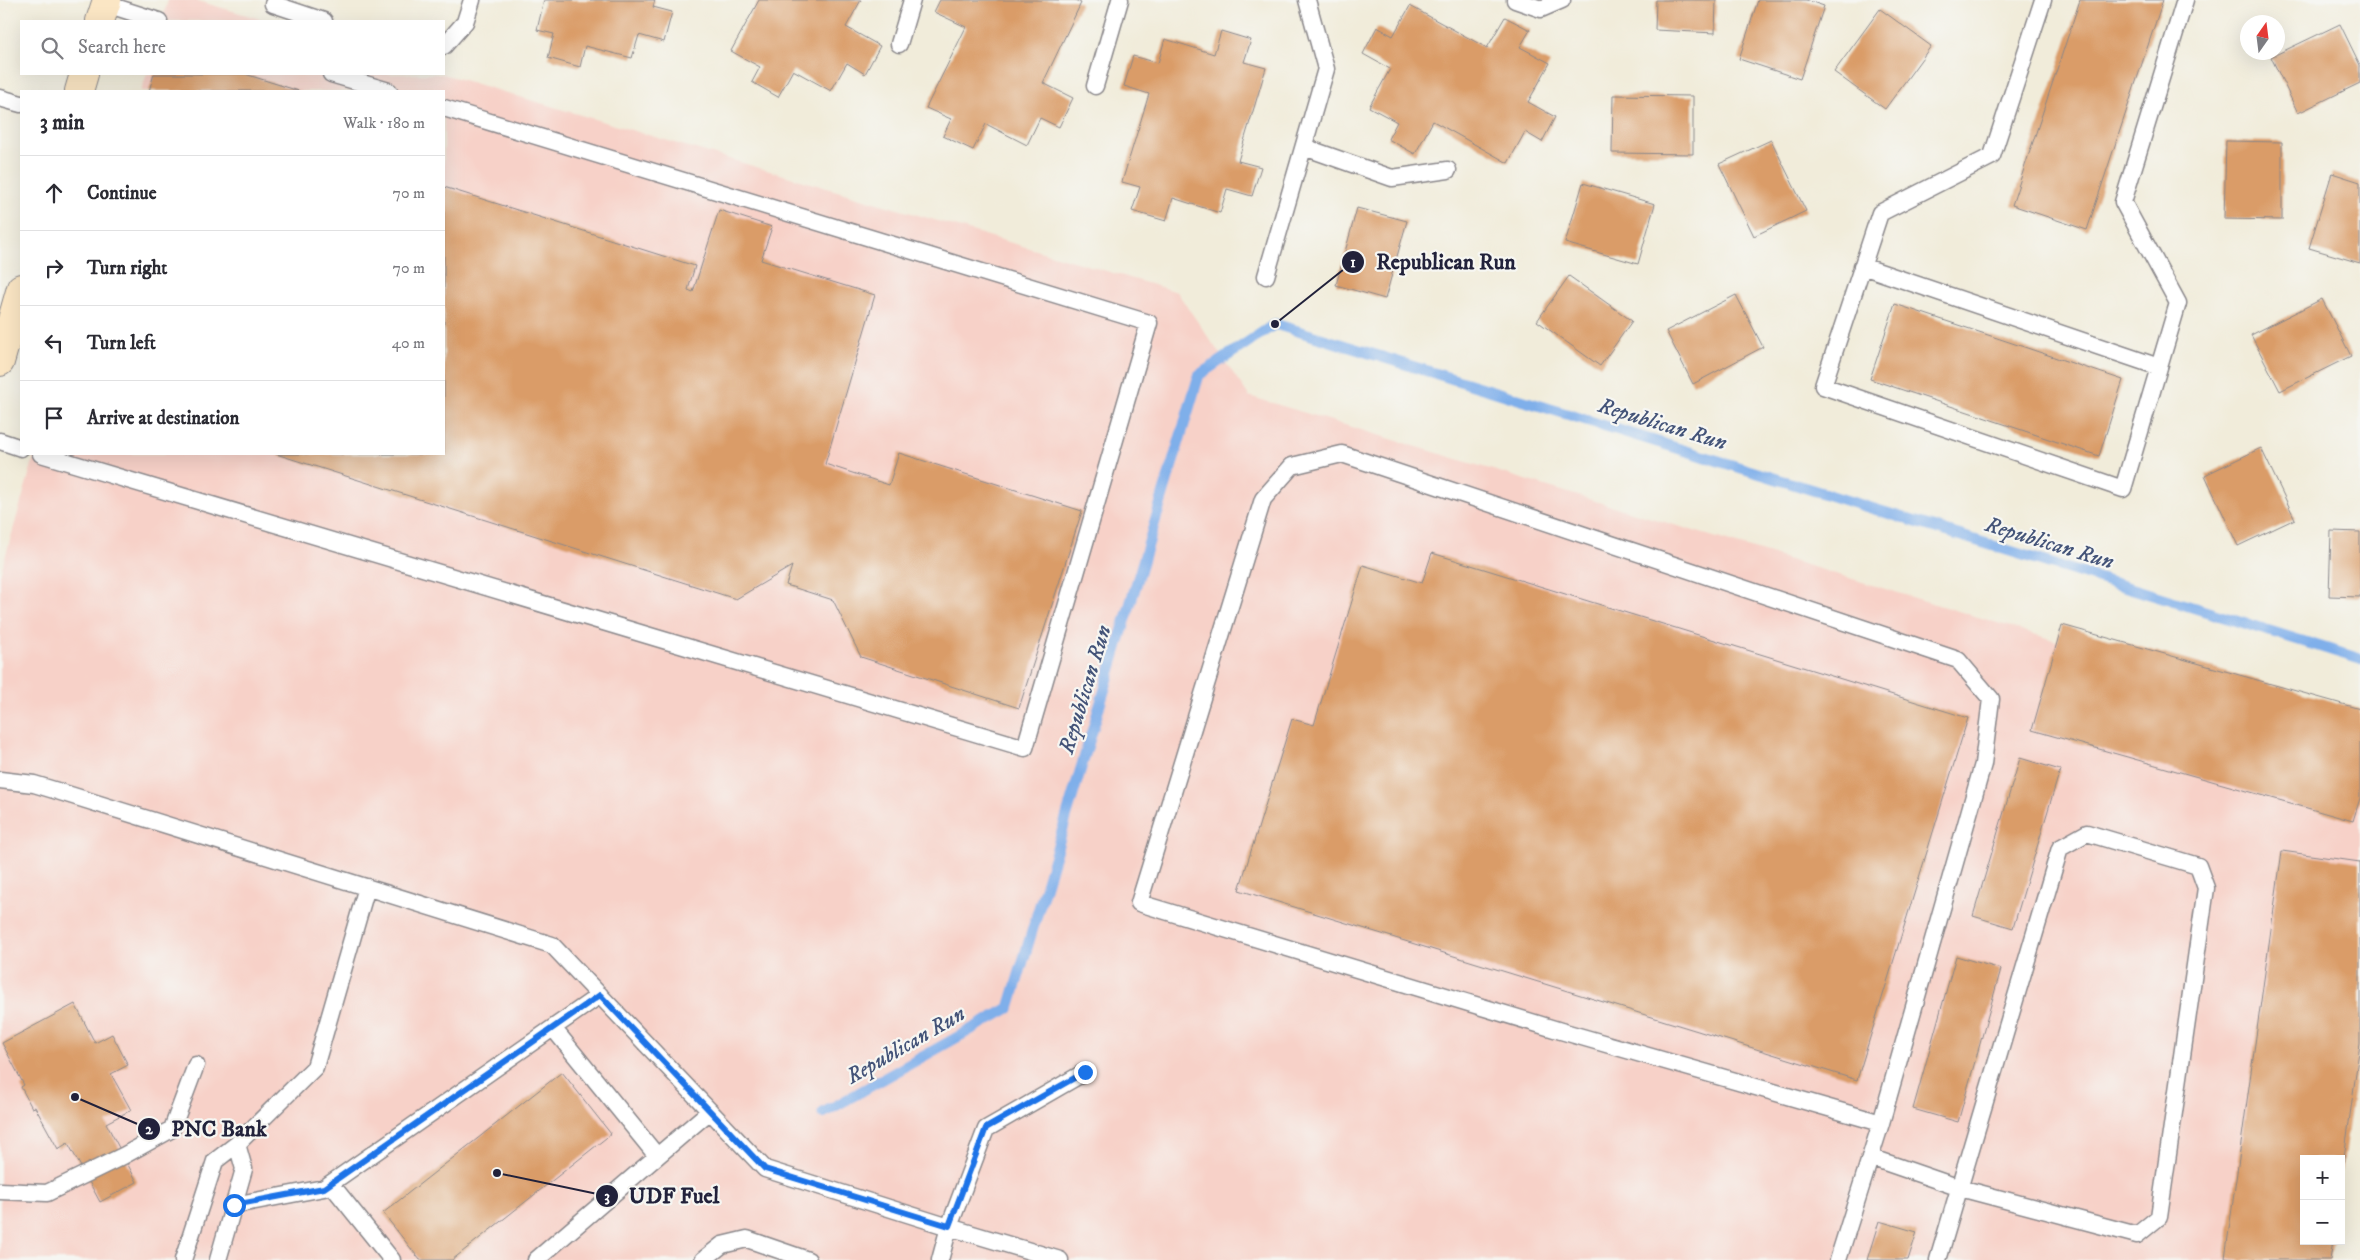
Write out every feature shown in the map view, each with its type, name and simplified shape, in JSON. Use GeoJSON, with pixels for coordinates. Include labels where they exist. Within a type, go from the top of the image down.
{"type":"FeatureCollection","features":[{"type":"Feature","properties":{"kind":"street"},"geometry":{"type":"LineString","coordinates":[[79,90],[84,75]]}},
{"type":"Feature","properties":{"kind":"street"},"geometry":{"type":"LineString","coordinates":[[0,362],[20,292]]}},
{"type":"Feature","properties":{"kind":"lane"},"geometry":{"type":"LineString","coordinates":[[445,45],[465,22],[472,0]]}},
{"type":"Feature","properties":{"kind":"lane"},"geometry":{"type":"LineString","coordinates":[[899,44],[912,0]]}},
{"type":"Feature","properties":{"kind":"lane"},"geometry":{"type":"LineString","coordinates":[[1095,86],[1120,0]]}},
{"type":"Feature","properties":{"kind":"lane"},"geometry":{"type":"LineString","coordinates":[[1266,276],[1326,69],[1306,0]]}},
{"type":"Feature","properties":{"kind":"lane"},"geometry":{"type":"LineString","coordinates":[[1515,0],[1540,9],[1562,0]]}},
{"type":"Feature","properties":{"kind":"lane"},"geometry":{"type":"LineString","coordinates":[[2043,0],[1992,156],[1880,213],[1823,386],[2124,489],[2178,303],[2123,202],[2185,0]]}},
{"type":"Feature","properties":{"kind":"lane"},"geometry":{"type":"LineString","coordinates":[[273,4],[321,20]]}},
{"type":"Feature","properties":{"kind":"lane"},"geometry":{"type":"LineString","coordinates":[[104,9],[154,20]]}},
{"type":"Feature","properties":{"kind":"lane"},"geometry":{"type":"LineString","coordinates":[[334,75],[386,90]]}},
{"type":"Feature","properties":{"kind":"lane"},"geometry":{"type":"LineString","coordinates":[[0,98],[20,104]]}},
{"type":"Feature","properties":{"kind":"lane"},"geometry":{"type":"LineString","coordinates":[[44,455],[1025,748],[1149,323],[445,108]]}},
{"type":"Feature","properties":{"kind":"lane"},"geometry":{"type":"LineString","coordinates":[[1304,147],[1392,178],[1448,170]]}},
{"type":"Feature","properties":{"kind":"lane"},"geometry":{"type":"LineString","coordinates":[[1862,266],[2159,367]]}},
{"type":"Feature","properties":{"kind":"lane"},"geometry":{"type":"LineString","coordinates":[[0,441],[20,448]]}},
{"type":"Feature","properties":{"kind":"lane"},"geometry":{"type":"LineString","coordinates":[[1838,1260],[1881,1123],[1983,764],[1991,699],[1958,660],[1342,454],[1292,466],[1263,499],[1139,903],[1561,1031],[1881,1123]]}},
{"type":"Feature","properties":{"kind":"lane"},"geometry":{"type":"LineString","coordinates":[[0,780],[34,784],[552,945],[765,1169],[1060,1260]]}},
{"type":"Feature","properties":{"kind":"lane"},"geometry":{"type":"LineString","coordinates":[[1870,1157],[1960,1188],[2138,1235],[2159,1218],[2206,888],[2198,866],[2087,833],[2060,848],[1960,1188],[1938,1260]]}},
{"type":"Feature","properties":{"kind":"lane"},"geometry":{"type":"LineString","coordinates":[[183,1260],[215,1161],[237,1144],[315,1067],[367,887]]}},
{"type":"Feature","properties":{"kind":"lane"},"geometry":{"type":"LineString","coordinates":[[234,1205],[324,1188],[331,1184],[600,995]]}},
{"type":"Feature","properties":{"kind":"lane"},"geometry":{"type":"LineString","coordinates":[[553,1028],[657,1156]]}},
{"type":"Feature","properties":{"kind":"lane"},"geometry":{"type":"LineString","coordinates":[[0,1191],[46,1193],[123,1156],[172,1129],[196,1065]]}},
{"type":"Feature","properties":{"kind":"lane"},"geometry":{"type":"LineString","coordinates":[[940,1260],[949,1226],[986,1128],[1085,1072]]}},
{"type":"Feature","properties":{"kind":"lane"},"geometry":{"type":"LineString","coordinates":[[536,1260],[710,1111]]}},
{"type":"Feature","properties":{"kind":"lane"},"geometry":{"type":"LineString","coordinates":[[218,1260],[244,1169],[237,1144]]}},
{"type":"Feature","properties":{"kind":"lane"},"geometry":{"type":"LineString","coordinates":[[331,1184],[392,1260]]}},
{"type":"Feature","properties":{"kind":"lane"},"geometry":{"type":"LineString","coordinates":[[703,1260],[722,1245],[747,1239],[808,1260]]}},
{"type":"Feature","properties":{"kind":"shaded area"},"geometry":{"type":"Polygon","coordinates":[[[168,0],[195,0],[264,20],[162,20],[168,0]]]}},
{"type":"Feature","properties":{"kind":"shaded area"},"geometry":{"type":"Polygon","coordinates":[[[147,75],[445,75],[1177,292],[1249,396],[2360,733],[2360,987],[2305,1155],[2300,1155],[2300,1245],[2306,1245],[2312,1260],[0,1260],[0,575],[35,455],[445,455],[445,90],[141,90],[147,75]]]}},
{"type":"Feature","properties":{"kind":"building"},"geometry":{"type":"Polygon","coordinates":[[[544,0],[655,0],[653,7],[672,12],[664,42],[639,35],[632,58],[585,46],[580,67],[548,58],[554,34],[537,30],[544,0]]]}},
{"type":"Feature","properties":{"kind":"building"},"geometry":{"type":"Polygon","coordinates":[[[759,0],[861,0],[846,27],[880,46],[865,74],[847,63],[831,91],[793,70],[778,97],[752,82],[760,67],[731,51],[759,0]]]}},
{"type":"Feature","properties":{"kind":"building"},"geometry":{"type":"Polygon","coordinates":[[[940,0],[1075,0],[1081,3],[1043,83],[1073,98],[1059,127],[1040,118],[1027,145],[986,124],[973,150],[943,136],[951,119],[926,108],[966,27],[934,12],[940,0]]]}},
{"type":"Feature","properties":{"kind":"building"},"geometry":{"type":"Polygon","coordinates":[[[1656,0],[1716,0],[1715,33],[1655,30],[1656,0]]]}},
{"type":"Feature","properties":{"kind":"building"},"geometry":{"type":"Polygon","coordinates":[[[1758,0],[1806,0],[1824,6],[1800,79],[1739,59],[1758,0]]]}},
{"type":"Feature","properties":{"kind":"building"},"geometry":{"type":"Polygon","coordinates":[[[2080,0],[2163,0],[2087,230],[2012,205],[2080,0]]]}},
{"type":"Feature","properties":{"kind":"building"},"geometry":{"type":"Polygon","coordinates":[[[1410,6],[1487,48],[1505,17],[1530,30],[1520,47],[1550,63],[1528,102],[1555,117],[1542,142],[1525,132],[1508,163],[1433,121],[1415,154],[1388,139],[1397,122],[1369,107],[1390,69],[1363,54],[1377,27],[1393,36],[1410,6]]]}},
{"type":"Feature","properties":{"kind":"building"},"geometry":{"type":"Polygon","coordinates":[[[1880,9],[1931,46],[1885,109],[1834,72],[1880,9]]]}},
{"type":"Feature","properties":{"kind":"building"},"geometry":{"type":"Polygon","coordinates":[[[2340,24],[2360,65],[2360,83],[2298,113],[2272,60],[2285,60],[2285,50],[2340,24]]]}},
{"type":"Feature","properties":{"kind":"building"},"geometry":{"type":"Polygon","coordinates":[[[1221,31],[1251,40],[1244,62],[1266,68],[1238,161],[1261,167],[1252,196],[1227,189],[1220,213],[1173,198],[1166,221],[1132,211],[1140,187],[1122,182],[1149,94],[1124,86],[1133,56],[1158,63],[1165,39],[1214,54],[1221,31]]]}},
{"type":"Feature","properties":{"kind":"building"},"geometry":{"type":"Polygon","coordinates":[[[154,75],[248,75],[296,90],[149,90],[154,75]]]}},
{"type":"Feature","properties":{"kind":"building"},"geometry":{"type":"Polygon","coordinates":[[[1613,95],[1693,96],[1693,154],[1612,153],[1613,95]]]}},
{"type":"Feature","properties":{"kind":"building"},"geometry":{"type":"Polygon","coordinates":[[[1771,140],[1806,211],[1754,236],[1719,164],[1771,140]]]}},
{"type":"Feature","properties":{"kind":"building"},"geometry":{"type":"Polygon","coordinates":[[[2226,141],[2282,142],[2282,220],[2224,219],[2226,141]]]}},
{"type":"Feature","properties":{"kind":"building"},"geometry":{"type":"Polygon","coordinates":[[[2332,173],[2360,182],[2360,263],[2309,248],[2332,173]]]}},
{"type":"Feature","properties":{"kind":"building"},"geometry":{"type":"Polygon","coordinates":[[[1583,183],[1655,204],[1638,264],[1565,243],[1583,183]]]}},
{"type":"Feature","properties":{"kind":"building"},"geometry":{"type":"Polygon","coordinates":[[[445,187],[695,266],[688,290],[693,292],[719,210],[772,227],[761,260],[875,295],[825,464],[889,485],[899,453],[1082,511],[1019,708],[861,657],[833,600],[786,585],[792,566],[736,599],[279,455],[445,455],[445,187]]]}},
{"type":"Feature","properties":{"kind":"building"},"geometry":{"type":"Polygon","coordinates":[[[1357,208],[1407,221],[1385,299],[1336,285],[1357,208]]]}},
{"type":"Feature","properties":{"kind":"building"},"geometry":{"type":"Polygon","coordinates":[[[1569,276],[1632,321],[1600,366],[1537,321],[1569,276]]]}},
{"type":"Feature","properties":{"kind":"building"},"geometry":{"type":"Polygon","coordinates":[[[1736,295],[1763,347],[1693,384],[1666,331],[1736,295]]]}},
{"type":"Feature","properties":{"kind":"building"},"geometry":{"type":"Polygon","coordinates":[[[2322,299],[2351,356],[2280,391],[2251,335],[2322,299]]]}},
{"type":"Feature","properties":{"kind":"building"},"geometry":{"type":"Polygon","coordinates":[[[1895,304],[2123,380],[2099,456],[1870,379],[1895,304]]]}},
{"type":"Feature","properties":{"kind":"building"},"geometry":{"type":"Polygon","coordinates":[[[2261,448],[2295,519],[2238,546],[2205,475],[2261,448]]]}},
{"type":"Feature","properties":{"kind":"building"},"geometry":{"type":"Polygon","coordinates":[[[2331,531],[2360,532],[2360,597],[2329,596],[2331,531]]]}},
{"type":"Feature","properties":{"kind":"building"},"geometry":{"type":"Polygon","coordinates":[[[1432,553],[1968,718],[1857,1080],[1239,890],[1292,719],[1314,725],[1363,565],[1422,583],[1432,553]]]}},
{"type":"Feature","properties":{"kind":"building"},"geometry":{"type":"Polygon","coordinates":[[[2062,625],[2360,709],[2360,798],[2353,821],[2032,730],[2062,625]]]}},
{"type":"Feature","properties":{"kind":"building"},"geometry":{"type":"Polygon","coordinates":[[[2020,758],[2060,770],[2013,928],[1973,916],[2020,758]]]}},
{"type":"Feature","properties":{"kind":"building"},"geometry":{"type":"Polygon","coordinates":[[[2282,851],[2360,862],[2360,1044],[2344,1155],[2300,1155],[2300,1245],[2332,1245],[2330,1260],[2240,1260],[2225,1258],[2282,851]]]}},
{"type":"Feature","properties":{"kind":"building"},"geometry":{"type":"Polygon","coordinates":[[[1956,956],[2001,969],[1958,1122],[1913,1109],[1956,956]]]}},
{"type":"Feature","properties":{"kind":"building"},"geometry":{"type":"Polygon","coordinates":[[[75,1004],[95,1043],[112,1034],[128,1065],[111,1074],[131,1110],[106,1123],[137,1182],[100,1202],[68,1143],[58,1149],[35,1107],[32,1108],[21,1087],[24,1085],[2,1043],[75,1004]]]}},
{"type":"Feature","properties":{"kind":"building"},"geometry":{"type":"Polygon","coordinates":[[[562,1072],[611,1134],[452,1260],[420,1260],[383,1213],[562,1072]]]}},
{"type":"Feature","properties":{"kind":"building"},"geometry":{"type":"Polygon","coordinates":[[[1879,1221],[1917,1232],[1908,1260],[1867,1260],[1879,1221]]]}},
{"type":"Feature","properties":{"kind":"waterway","name":"Republican Run"},"geometry":{"type":"LineString","coordinates":[[823,1113],[1009,1008],[1199,375],[1275,324],[2360,659]]}},
{"type":"Feature","properties":{"kind":"place","name":"Republican Run"},"geometry":{"type":"Point","coordinates":[1275,324]}},
{"type":"Feature","properties":{"kind":"place","name":"PNC Bank"},"geometry":{"type":"Point","coordinates":[75,1097]}},
{"type":"Feature","properties":{"kind":"place","name":"UDF Fuel"},"geometry":{"type":"Point","coordinates":[497,1173]}},
{"type":"Feature","properties":{"kind":"route"},"geometry":{"type":"LineString","coordinates":[[234,1205],[324,1188],[600,995],[765,1169],[949,1226],[986,1128],[1085,1072]]}}]}
